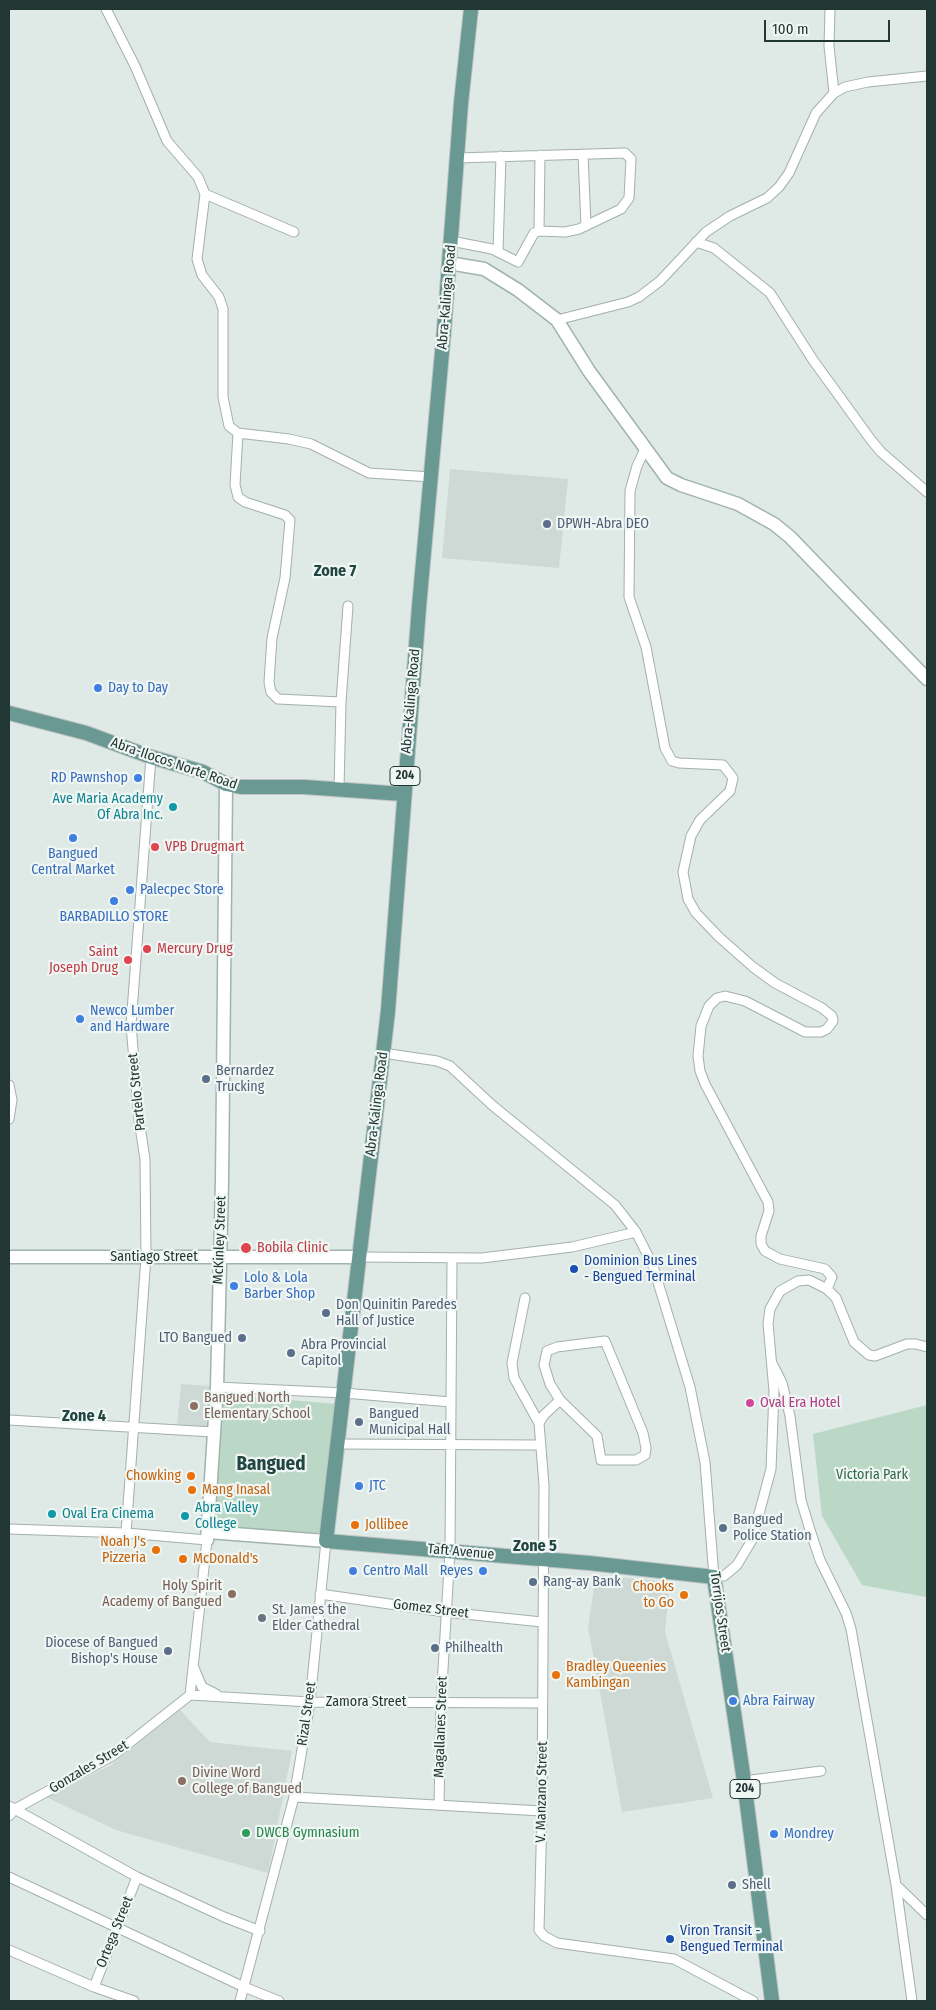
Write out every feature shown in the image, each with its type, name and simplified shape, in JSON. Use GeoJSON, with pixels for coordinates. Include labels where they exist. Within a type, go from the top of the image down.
{"type":"FeatureCollection","features":[{"type":"Feature","properties":{"kind":"main road","name":"Abra-Kalinga Road"},"geometry":{"type":"LineString","coordinates":[[326,1541],[383,1053],[451,241],[456,158],[471,9]]}},
{"type":"Feature","properties":{"kind":"main road","name":"Abra-Ilocos Norte Road"},"geometry":{"type":"LineString","coordinates":[[9,713],[86,733],[151,757],[204,772],[226,784],[241,787],[404,794]]}},
{"type":"Feature","properties":{"kind":"main road","name":"Taft Avenue"},"geometry":{"type":"LineString","coordinates":[[326,1541],[545,1560],[714,1578]]}},
{"type":"Feature","properties":{"kind":"main road","name":"Torrijos Street"},"geometry":{"type":"LineString","coordinates":[[714,1578],[744,1781],[772,2001]]}},
{"type":"Feature","properties":{"kind":"street"},"geometry":{"type":"LineString","coordinates":[[106,9],[135,66],[167,141],[198,177],[205,194],[197,259],[202,274],[219,297],[223,310],[224,397],[229,426],[238,433],[289,439],[311,444],[369,473],[431,477]]}},
{"type":"Feature","properties":{"kind":"street"},"geometry":{"type":"LineString","coordinates":[[830,9],[829,46],[834,93]]}},
{"type":"Feature","properties":{"kind":"street"},"geometry":{"type":"LineString","coordinates":[[557,320],[628,302],[639,297],[660,281],[696,242],[716,224],[767,198],[779,187],[789,173],[816,113],[834,93],[844,87],[868,82],[927,76]]}},
{"type":"Feature","properties":{"kind":"street"},"geometry":{"type":"LineString","coordinates":[[451,241],[498,251],[518,262],[523,258],[532,236],[539,231],[565,232],[586,226],[617,211],[627,203],[631,159],[625,153],[456,158]]}},
{"type":"Feature","properties":{"kind":"street"},"geometry":{"type":"LineString","coordinates":[[583,154],[586,226]]}},
{"type":"Feature","properties":{"kind":"street"},"geometry":{"type":"LineString","coordinates":[[539,231],[540,155]]}},
{"type":"Feature","properties":{"kind":"street"},"geometry":{"type":"LineString","coordinates":[[498,251],[501,156]]}},
{"type":"Feature","properties":{"kind":"street"},"geometry":{"type":"LineString","coordinates":[[205,194],[294,232]]}},
{"type":"Feature","properties":{"kind":"street"},"geometry":{"type":"LineString","coordinates":[[696,242],[714,248],[770,293],[813,360],[871,440],[891,461],[927,492]]}},
{"type":"Feature","properties":{"kind":"street"},"geometry":{"type":"LineString","coordinates":[[449,263],[484,269],[524,295],[557,320],[589,371],[672,481],[738,504],[774,524],[790,537],[927,678]]}},
{"type":"Feature","properties":{"kind":"street"},"geometry":{"type":"LineString","coordinates":[[238,433],[235,485],[238,497],[245,502],[288,516],[291,522],[285,578],[272,638],[269,682],[271,692],[278,699],[341,702]]}},
{"type":"Feature","properties":{"kind":"street"},"geometry":{"type":"LineString","coordinates":[[646,447],[637,466],[630,491],[629,597],[646,647],[664,748],[672,760],[679,763],[723,765],[733,778],[730,791],[700,820],[691,836],[683,872],[688,899],[696,913],[719,937],[753,967],[781,987],[822,1008],[832,1016],[834,1021],[828,1029],[821,1032],[805,1032],[745,1001],[725,996],[717,998],[709,1006],[701,1026],[698,1056],[700,1071],[705,1084],[768,1202],[768,1218],[761,1236],[761,1244],[765,1251],[780,1259],[825,1269],[832,1276],[828,1289]]}},
{"type":"Feature","properties":{"kind":"street"},"geometry":{"type":"LineString","coordinates":[[339,790],[341,702],[348,606]]}},
{"type":"Feature","properties":{"kind":"street","name":"Partelo Street"},"geometry":{"type":"LineString","coordinates":[[126,1533],[146,1257],[145,1159],[138,1120],[131,1024],[151,757]]}},
{"type":"Feature","properties":{"kind":"street","name":"McKinley Street"},"geometry":{"type":"LineString","coordinates":[[190,1695],[208,1536],[217,1387],[226,784]]}},
{"type":"Feature","properties":{"kind":"street","name":"Torrijos Street"},"geometry":{"type":"LineString","coordinates":[[383,1053],[437,1061],[450,1066],[492,1105],[615,1205],[636,1232],[653,1266],[690,1387],[705,1462],[714,1578]]}},
{"type":"Feature","properties":{"kind":"street"},"geometry":{"type":"LineString","coordinates":[[9,1085],[12,1100],[9,1119]]}},
{"type":"Feature","properties":{"kind":"street"},"geometry":{"type":"LineString","coordinates":[[360,1257],[482,1258],[572,1247],[636,1232]]}},
{"type":"Feature","properties":{"kind":"street","name":"Santiago Street"},"geometry":{"type":"LineString","coordinates":[[9,1257],[360,1257]]}},
{"type":"Feature","properties":{"kind":"street","name":"Magallanes Street"},"geometry":{"type":"LineString","coordinates":[[439,1806],[441,1703],[450,1551],[452,1259]]}},
{"type":"Feature","properties":{"kind":"street"},"geometry":{"type":"LineString","coordinates":[[714,1578],[724,1576],[737,1565],[752,1540],[771,1469],[774,1439],[768,1323],[772,1303],[780,1291],[798,1281],[809,1280],[828,1289],[836,1298],[854,1342],[869,1355],[875,1356],[907,1344],[927,1347]]}},
{"type":"Feature","properties":{"kind":"street"},"geometry":{"type":"LineString","coordinates":[[526,1298],[515,1347],[513,1369],[517,1384],[539,1423],[544,1415],[560,1400]]}},
{"type":"Feature","properties":{"kind":"street"},"geometry":{"type":"LineString","coordinates":[[605,1342],[643,1433],[646,1448],[643,1457],[636,1460],[601,1460],[597,1436],[560,1400],[550,1384],[544,1365],[547,1351],[558,1347],[605,1342]]}},
{"type":"Feature","properties":{"kind":"street"},"geometry":{"type":"LineString","coordinates":[[771,1361],[782,1383],[790,1416],[801,1500],[805,1515],[820,1560],[846,1613],[851,1629],[896,1885],[912,2001]]}},
{"type":"Feature","properties":{"kind":"street"},"geometry":{"type":"LineString","coordinates":[[217,1387],[344,1393],[451,1402]]}},
{"type":"Feature","properties":{"kind":"street"},"geometry":{"type":"LineString","coordinates":[[9,1420],[213,1432]]}},
{"type":"Feature","properties":{"kind":"street","name":"V. Manzano Street"},"geometry":{"type":"LineString","coordinates":[[539,1423],[544,1485],[545,1560],[542,1622],[542,1811],[539,1930],[544,1936],[565,1944],[674,1958],[753,2001]]}},
{"type":"Feature","properties":{"kind":"street"},"geometry":{"type":"LineString","coordinates":[[337,1444],[540,1445]]}},
{"type":"Feature","properties":{"kind":"street","name":"Taft Avenue"},"geometry":{"type":"LineString","coordinates":[[9,1529],[326,1541]]}},
{"type":"Feature","properties":{"kind":"street","name":"Rizal Street"},"geometry":{"type":"LineString","coordinates":[[240,2001],[294,1798],[310,1702],[326,1541]]}},
{"type":"Feature","properties":{"kind":"street","name":"Gomez Street"},"geometry":{"type":"LineString","coordinates":[[320,1594],[446,1612],[542,1622]]}},
{"type":"Feature","properties":{"kind":"street"},"geometry":{"type":"LineString","coordinates":[[193,1666],[202,1687],[223,1696]]}},
{"type":"Feature","properties":{"kind":"street","name":"Zamora Street"},"geometry":{"type":"LineString","coordinates":[[190,1695],[310,1702],[542,1703]]}},
{"type":"Feature","properties":{"kind":"street","name":"Gonzales Street"},"geometry":{"type":"LineString","coordinates":[[11,1811],[114,1755],[190,1695]]}},
{"type":"Feature","properties":{"kind":"street"},"geometry":{"type":"LineString","coordinates":[[744,1781],[822,1771]]}},
{"type":"Feature","properties":{"kind":"street"},"geometry":{"type":"LineString","coordinates":[[294,1798],[542,1811]]}},
{"type":"Feature","properties":{"kind":"street"},"geometry":{"type":"LineString","coordinates":[[11,1811],[138,1877],[224,1917],[260,1931]]}},
{"type":"Feature","properties":{"kind":"street"},"geometry":{"type":"LineString","coordinates":[[9,1876],[244,1987],[279,2001]]}},
{"type":"Feature","properties":{"kind":"street","name":"Ortega Street"},"geometry":{"type":"LineString","coordinates":[[94,1987],[138,1877]]}},
{"type":"Feature","properties":{"kind":"street"},"geometry":{"type":"LineString","coordinates":[[896,1885],[927,1916]]}},
{"type":"Feature","properties":{"kind":"street"},"geometry":{"type":"LineString","coordinates":[[9,1950],[94,1987],[134,2001]]}},
{"type":"Feature","properties":{"kind":"shaded area"},"geometry":{"type":"Polygon","coordinates":[[[450,469],[568,479],[559,568],[442,558],[450,469]]]}},
{"type":"Feature","properties":{"kind":"shaded area","name":"Bangued North Elementary School"},"geometry":{"type":"Polygon","coordinates":[[[181,1384],[210,1386],[207,1429],[177,1426],[181,1384]]]}},
{"type":"Feature","properties":{"kind":"shaded area"},"geometry":{"type":"Polygon","coordinates":[[[596,1575],[670,1582],[665,1632],[713,1798],[622,1812],[588,1627],[596,1575]]]}},
{"type":"Feature","properties":{"kind":"shaded area","name":"Divine Word College of Bangued"},"geometry":{"type":"Polygon","coordinates":[[[180,1710],[210,1742],[292,1751],[268,1873],[116,1830],[46,1797],[111,1765],[180,1710]]]}},
{"type":"Feature","properties":{"kind":"green space"},"geometry":{"type":"Polygon","coordinates":[[[217,1394],[337,1404],[321,1533],[212,1527],[217,1394]]]}},
{"type":"Feature","properties":{"kind":"green space","name":"Victoria Park"},"geometry":{"type":"Polygon","coordinates":[[[927,1405],[926,1597],[862,1585],[822,1516],[813,1434],[927,1405]]]}},
{"type":"Feature","properties":{"kind":"place","name":"DPWH-Abra DEO"},"geometry":{"type":"Point","coordinates":[547,524]}},
{"type":"Feature","properties":{"kind":"place","name":"Day to Day"},"geometry":{"type":"Point","coordinates":[98,688]}},
{"type":"Feature","properties":{"kind":"place","name":"RD Pawnshop"},"geometry":{"type":"Point","coordinates":[138,778]}},
{"type":"Feature","properties":{"kind":"place","name":"Ave Maria Academy Of Abra Inc."},"geometry":{"type":"Point","coordinates":[173,807]}},
{"type":"Feature","properties":{"kind":"place","name":"Bangued Central Market"},"geometry":{"type":"Point","coordinates":[73,838]}},
{"type":"Feature","properties":{"kind":"place","name":"VPB Drugmart"},"geometry":{"type":"Point","coordinates":[155,847]}},
{"type":"Feature","properties":{"kind":"place","name":"Palecpec Store"},"geometry":{"type":"Point","coordinates":[130,890]}},
{"type":"Feature","properties":{"kind":"place","name":"BARBADILLO STORE"},"geometry":{"type":"Point","coordinates":[114,901]}},
{"type":"Feature","properties":{"kind":"place","name":"Mercury Drug"},"geometry":{"type":"Point","coordinates":[147,949]}},
{"type":"Feature","properties":{"kind":"place","name":"Saint Joseph Drug"},"geometry":{"type":"Point","coordinates":[128,960]}},
{"type":"Feature","properties":{"kind":"place","name":"Newco Lumber and Hardware"},"geometry":{"type":"Point","coordinates":[80,1019]}},
{"type":"Feature","properties":{"kind":"place","name":"Bernardez Trucking"},"geometry":{"type":"Point","coordinates":[206,1079]}},
{"type":"Feature","properties":{"kind":"place","name":"Bobila Clinic"},"geometry":{"type":"Point","coordinates":[246,1248]}},
{"type":"Feature","properties":{"kind":"place","name":"Dominion Bus Lines - Bengued Terminal"},"geometry":{"type":"Point","coordinates":[574,1269]}},
{"type":"Feature","properties":{"kind":"place","name":"Lolo & Lola Barber Shop"},"geometry":{"type":"Point","coordinates":[234,1286]}},
{"type":"Feature","properties":{"kind":"place","name":"Don Quinitin Paredes Hall of Justice"},"geometry":{"type":"Point","coordinates":[326,1313]}},
{"type":"Feature","properties":{"kind":"place","name":"LTO Bangued"},"geometry":{"type":"Point","coordinates":[242,1338]}},
{"type":"Feature","properties":{"kind":"place","name":"Abra Provincial Capitol"},"geometry":{"type":"Point","coordinates":[291,1353]}},
{"type":"Feature","properties":{"kind":"place","name":"Oval Era Hotel"},"geometry":{"type":"Point","coordinates":[750,1403]}},
{"type":"Feature","properties":{"kind":"place","name":"Bangued North Elementary School"},"geometry":{"type":"Point","coordinates":[194,1406]}},
{"type":"Feature","properties":{"kind":"place","name":"Bangued Municipal Hall"},"geometry":{"type":"Point","coordinates":[359,1422]}},
{"type":"Feature","properties":{"kind":"place","name":"Chowking"},"geometry":{"type":"Point","coordinates":[191,1476]}},
{"type":"Feature","properties":{"kind":"place","name":"JTC"},"geometry":{"type":"Point","coordinates":[359,1486]}},
{"type":"Feature","properties":{"kind":"place","name":"Mang Inasal"},"geometry":{"type":"Point","coordinates":[192,1490]}},
{"type":"Feature","properties":{"kind":"place","name":"Oval Era Cinema"},"geometry":{"type":"Point","coordinates":[52,1514]}},
{"type":"Feature","properties":{"kind":"place","name":"Abra Valley College"},"geometry":{"type":"Point","coordinates":[185,1516]}},
{"type":"Feature","properties":{"kind":"place","name":"Jollibee"},"geometry":{"type":"Point","coordinates":[355,1525]}},
{"type":"Feature","properties":{"kind":"place","name":"Bangued Police Station"},"geometry":{"type":"Point","coordinates":[723,1528]}},
{"type":"Feature","properties":{"kind":"place","name":"Noah J's Pizzeria"},"geometry":{"type":"Point","coordinates":[156,1550]}},
{"type":"Feature","properties":{"kind":"place","name":"McDonald's"},"geometry":{"type":"Point","coordinates":[183,1559]}},
{"type":"Feature","properties":{"kind":"place","name":"Centro Mall"},"geometry":{"type":"Point","coordinates":[353,1571]}},
{"type":"Feature","properties":{"kind":"place","name":"Reyes"},"geometry":{"type":"Point","coordinates":[483,1571]}},
{"type":"Feature","properties":{"kind":"place","name":"Rang-ay Bank"},"geometry":{"type":"Point","coordinates":[533,1582]}},
{"type":"Feature","properties":{"kind":"place","name":"Holy Spirit Academy of Bangued"},"geometry":{"type":"Point","coordinates":[232,1594]}},
{"type":"Feature","properties":{"kind":"place","name":"Chooks to Go"},"geometry":{"type":"Point","coordinates":[684,1595]}},
{"type":"Feature","properties":{"kind":"place","name":"St. James the Elder Cathedral"},"geometry":{"type":"Point","coordinates":[262,1618]}},
{"type":"Feature","properties":{"kind":"place","name":"Philhealth"},"geometry":{"type":"Point","coordinates":[435,1648]}},
{"type":"Feature","properties":{"kind":"place","name":"Diocese of Bangued Bishop's House"},"geometry":{"type":"Point","coordinates":[168,1651]}},
{"type":"Feature","properties":{"kind":"place","name":"Bradley Queenies Kambingan"},"geometry":{"type":"Point","coordinates":[556,1675]}},
{"type":"Feature","properties":{"kind":"place","name":"Abra Fairway"},"geometry":{"type":"Point","coordinates":[733,1701]}},
{"type":"Feature","properties":{"kind":"place","name":"Divine Word College of Bangued"},"geometry":{"type":"Point","coordinates":[182,1781]}},
{"type":"Feature","properties":{"kind":"place","name":"DWCB Gymnasium"},"geometry":{"type":"Point","coordinates":[246,1833]}},
{"type":"Feature","properties":{"kind":"place","name":"Mondrey"},"geometry":{"type":"Point","coordinates":[774,1834]}},
{"type":"Feature","properties":{"kind":"place","name":"Shell"},"geometry":{"type":"Point","coordinates":[732,1885]}},
{"type":"Feature","properties":{"kind":"place","name":"Viron Transit - Bengued Terminal"},"geometry":{"type":"Point","coordinates":[670,1939]}},
{"type":"Feature","properties":{"kind":"district","name":"Zone 7"},"geometry":{"type":"Point","coordinates":[335,572]}},
{"type":"Feature","properties":{"kind":"district","name":"Zone 4"},"geometry":{"type":"Point","coordinates":[84,1417]}},
{"type":"Feature","properties":{"kind":"district","name":"Bangued"},"geometry":{"type":"Point","coordinates":[271,1465]}},
{"type":"Feature","properties":{"kind":"district","name":"Zone 5"},"geometry":{"type":"Point","coordinates":[535,1547]}}]}
